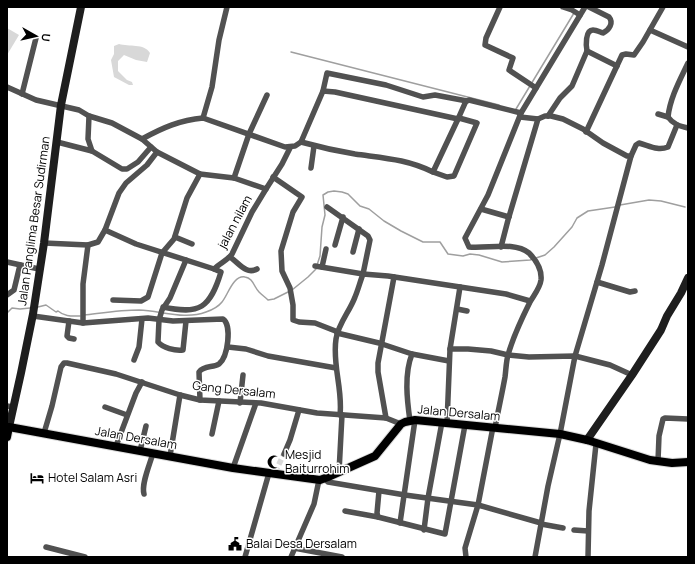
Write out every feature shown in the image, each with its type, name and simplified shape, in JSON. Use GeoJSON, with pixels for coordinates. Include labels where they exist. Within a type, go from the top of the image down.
{"type":"FeatureCollection","features":[{"type":"Feature","properties":{"kind":"main road","name":"Jalan Panglima Besar Sudirman"},"geometry":{"type":"LineString","coordinates":[[7,437],[10,407],[21,373],[33,315],[58,142],[61,105],[82,7]]}},
{"type":"Feature","properties":{"kind":"main road"},"geometry":{"type":"LineString","coordinates":[[587,440],[661,330],[688,278]]}},
{"type":"Feature","properties":{"kind":"main road","name":"Jalan Dersalam"},"geometry":{"type":"LineString","coordinates":[[9,427],[233,468],[322,479],[375,456],[401,424],[413,421],[560,434],[587,440],[650,460],[672,463],[688,462]]}},
{"type":"Feature","properties":{"kind":"street"},"geometry":{"type":"LineString","coordinates":[[203,118],[213,86],[219,40],[227,7]]}},
{"type":"Feature","properties":{"kind":"street"},"geometry":{"type":"LineString","coordinates":[[500,7],[486,38],[485,45],[513,58],[509,70],[533,85]]}},
{"type":"Feature","properties":{"kind":"street"},"geometry":{"type":"LineString","coordinates":[[563,7],[577,13]]}},
{"type":"Feature","properties":{"kind":"street"},"geometry":{"type":"LineString","coordinates":[[466,557],[465,548],[478,505],[506,372],[508,355],[530,301],[541,282],[540,268],[532,256],[520,248],[501,246],[482,248],[469,247],[465,238],[488,195],[533,85],[577,13],[585,7]]}},
{"type":"Feature","properties":{"kind":"street"},"geometry":{"type":"LineString","coordinates":[[548,116],[560,98],[572,86],[587,51],[586,42],[588,34],[591,30],[603,33],[608,30],[611,23],[609,17],[590,7]]}},
{"type":"Feature","properties":{"kind":"street"},"geometry":{"type":"LineString","coordinates":[[586,132],[622,55],[634,55],[663,7]]}},
{"type":"Feature","properties":{"kind":"street"},"geometry":{"type":"LineString","coordinates":[[650,30],[688,46]]}},
{"type":"Feature","properties":{"kind":"street"},"geometry":{"type":"LineString","coordinates":[[22,94],[36,38]]}},
{"type":"Feature","properties":{"kind":"street"},"geometry":{"type":"LineString","coordinates":[[587,51],[617,66]]}},
{"type":"Feature","properties":{"kind":"street"},"geometry":{"type":"LineString","coordinates":[[668,117],[669,107],[674,93],[688,63]]}},
{"type":"Feature","properties":{"kind":"street"},"geometry":{"type":"LineString","coordinates":[[142,139],[175,123],[189,119],[203,118],[285,148],[290,148],[301,142],[323,91],[327,73],[386,85],[423,96],[435,95],[467,100],[538,119],[545,116],[563,119],[603,143],[627,156],[631,156]]}},
{"type":"Feature","properties":{"kind":"street"},"geometry":{"type":"LineString","coordinates":[[7,88],[36,100],[79,110],[89,116],[112,123],[142,139],[157,152],[200,174],[234,178],[266,188]]}},
{"type":"Feature","properties":{"kind":"street"},"geometry":{"type":"LineString","coordinates":[[301,142],[314,146],[353,153],[389,157],[420,165],[449,178],[454,176],[477,123],[335,92],[323,91]]}},
{"type":"Feature","properties":{"kind":"street"},"geometry":{"type":"LineString","coordinates":[[234,178],[249,134],[267,95]]}},
{"type":"Feature","properties":{"kind":"street"},"geometry":{"type":"LineString","coordinates":[[433,172],[467,100]]}},
{"type":"Feature","properties":{"kind":"street"},"geometry":{"type":"LineString","coordinates":[[658,114],[668,117],[677,125],[688,128]]}},
{"type":"Feature","properties":{"kind":"street"},"geometry":{"type":"LineString","coordinates":[[89,116],[88,139],[92,151]]}},
{"type":"Feature","properties":{"kind":"street"},"geometry":{"type":"LineString","coordinates":[[501,246],[538,119]]}},
{"type":"Feature","properties":{"kind":"street"},"geometry":{"type":"LineString","coordinates":[[535,557],[575,356],[597,282],[631,156],[636,145],[639,143],[654,148],[662,149],[668,147],[677,125]]}},
{"type":"Feature","properties":{"kind":"street"},"geometry":{"type":"LineString","coordinates":[[58,142],[92,151],[122,169],[130,180]]}},
{"type":"Feature","properties":{"kind":"street"},"geometry":{"type":"LineString","coordinates":[[311,168],[314,146]]}},
{"type":"Feature","properties":{"kind":"street"},"geometry":{"type":"LineString","coordinates":[[122,169],[128,169],[138,162],[151,147]]}},
{"type":"Feature","properties":{"kind":"street","name":"jalan nilam"},"geometry":{"type":"LineString","coordinates":[[214,269],[220,262],[230,257],[252,212],[290,148]]}},
{"type":"Feature","properties":{"kind":"street"},"geometry":{"type":"LineString","coordinates":[[44,243],[88,245],[98,242],[105,230],[119,193],[130,180],[147,165],[157,152]]}},
{"type":"Feature","properties":{"kind":"street"},"geometry":{"type":"LineString","coordinates":[[113,300],[142,301],[148,297],[162,253],[175,237],[187,198],[200,174]]}},
{"type":"Feature","properties":{"kind":"street"},"geometry":{"type":"LineString","coordinates":[[273,177],[302,197],[293,212],[282,246],[281,259],[282,271],[290,288],[293,305],[293,320],[316,324],[412,354],[449,361]]}},
{"type":"Feature","properties":{"kind":"street"},"geometry":{"type":"LineString","coordinates":[[328,207],[368,236],[370,240],[363,274],[356,297],[338,332],[335,352],[336,368],[341,395],[339,472]]}},
{"type":"Feature","properties":{"kind":"street"},"geometry":{"type":"LineString","coordinates":[[481,209],[509,217]]}},
{"type":"Feature","properties":{"kind":"street"},"geometry":{"type":"LineString","coordinates":[[335,246],[343,217]]}},
{"type":"Feature","properties":{"kind":"street"},"geometry":{"type":"LineString","coordinates":[[353,252],[359,229]]}},
{"type":"Feature","properties":{"kind":"street"},"geometry":{"type":"LineString","coordinates":[[33,315],[69,321],[142,319],[161,313],[197,309],[209,300],[221,272],[136,244],[105,230]]}},
{"type":"Feature","properties":{"kind":"street"},"geometry":{"type":"LineString","coordinates":[[175,237],[192,244]]}},
{"type":"Feature","properties":{"kind":"street"},"geometry":{"type":"LineString","coordinates":[[83,320],[83,279],[88,245]]}},
{"type":"Feature","properties":{"kind":"street"},"geometry":{"type":"LineString","coordinates":[[322,268],[326,249]]}},
{"type":"Feature","properties":{"kind":"street"},"geometry":{"type":"LineString","coordinates":[[230,257],[246,270],[250,271],[257,269]]}},
{"type":"Feature","properties":{"kind":"street"},"geometry":{"type":"LineString","coordinates":[[186,260],[170,298],[161,313],[159,343],[166,347],[181,351],[184,348],[186,321]]}},
{"type":"Feature","properties":{"kind":"street"},"geometry":{"type":"LineString","coordinates":[[7,262],[39,269]]}},
{"type":"Feature","properties":{"kind":"street"},"geometry":{"type":"LineString","coordinates":[[7,294],[14,290],[20,265]]}},
{"type":"Feature","properties":{"kind":"street"},"geometry":{"type":"LineString","coordinates":[[315,266],[506,294],[530,301]]}},
{"type":"Feature","properties":{"kind":"street"},"geometry":{"type":"LineString","coordinates":[[386,418],[378,372],[381,344],[394,277]]}},
{"type":"Feature","properties":{"kind":"street"},"geometry":{"type":"LineString","coordinates":[[597,282],[630,292],[635,291]]}},
{"type":"Feature","properties":{"kind":"street"},"geometry":{"type":"LineString","coordinates":[[424,530],[428,498],[444,423],[450,349],[460,287]]}},
{"type":"Feature","properties":{"kind":"street"},"geometry":{"type":"LineString","coordinates":[[456,309],[467,311]]}},
{"type":"Feature","properties":{"kind":"street"},"geometry":{"type":"LineString","coordinates":[[161,313],[186,321],[216,319],[226,321],[228,325],[228,347],[221,363],[203,368],[199,372],[200,400]]}},
{"type":"Feature","properties":{"kind":"street"},"geometry":{"type":"LineString","coordinates":[[134,360],[139,347],[142,319]]}},
{"type":"Feature","properties":{"kind":"street"},"geometry":{"type":"LineString","coordinates":[[69,321],[68,336],[69,338],[74,339]]}},
{"type":"Feature","properties":{"kind":"street"},"geometry":{"type":"LineString","coordinates":[[228,347],[246,349],[268,356],[336,368]]}},
{"type":"Feature","properties":{"kind":"street"},"geometry":{"type":"LineString","coordinates":[[450,349],[491,351],[508,355],[529,357],[575,356],[610,365],[632,375]]}},
{"type":"Feature","properties":{"kind":"street"},"geometry":{"type":"LineString","coordinates":[[400,523],[405,495],[413,421],[408,408],[408,375],[412,354]]}},
{"type":"Feature","properties":{"kind":"street","name":"Gang Dersalam"},"geometry":{"type":"LineString","coordinates":[[44,433],[64,363],[116,374],[200,400],[256,403],[341,415],[386,418],[401,424]]}},
{"type":"Feature","properties":{"kind":"street"},"geometry":{"type":"LineString","coordinates":[[240,403],[243,375]]}},
{"type":"Feature","properties":{"kind":"street"},"geometry":{"type":"LineString","coordinates":[[116,446],[142,382]]}},
{"type":"Feature","properties":{"kind":"street"},"geometry":{"type":"LineString","coordinates":[[170,456],[180,395]]}},
{"type":"Feature","properties":{"kind":"street"},"geometry":{"type":"LineString","coordinates":[[212,434],[219,401]]}},
{"type":"Feature","properties":{"kind":"street"},"geometry":{"type":"LineString","coordinates":[[233,468],[256,403]]}},
{"type":"Feature","properties":{"kind":"street"},"geometry":{"type":"LineString","coordinates":[[105,407],[127,416]]}},
{"type":"Feature","properties":{"kind":"street"},"geometry":{"type":"LineString","coordinates":[[284,454],[292,435],[299,410]]}},
{"type":"Feature","properties":{"kind":"street"},"geometry":{"type":"LineString","coordinates":[[658,461],[659,436],[662,419],[688,419]]}},
{"type":"Feature","properties":{"kind":"street"},"geometry":{"type":"LineString","coordinates":[[345,511],[378,517],[424,530],[445,534],[465,425]]}},
{"type":"Feature","properties":{"kind":"street"},"geometry":{"type":"LineString","coordinates":[[140,451],[146,426]]}},
{"type":"Feature","properties":{"kind":"street"},"geometry":{"type":"LineString","coordinates":[[588,557],[591,484],[596,444]]}},
{"type":"Feature","properties":{"kind":"street"},"geometry":{"type":"LineString","coordinates":[[144,494],[144,482],[153,453]]}},
{"type":"Feature","properties":{"kind":"street"},"geometry":{"type":"LineString","coordinates":[[244,557],[273,473]]}},
{"type":"Feature","properties":{"kind":"street"},"geometry":{"type":"LineString","coordinates":[[291,557],[314,504],[322,479],[328,482],[379,491],[478,505],[541,524],[563,528]]}},
{"type":"Feature","properties":{"kind":"street"},"geometry":{"type":"LineString","coordinates":[[378,517],[379,491]]}},
{"type":"Feature","properties":{"kind":"street"},"geometry":{"type":"LineString","coordinates":[[574,530],[588,531]]}},
{"type":"Feature","properties":{"kind":"street"},"geometry":{"type":"LineString","coordinates":[[46,547],[85,557]]}},
{"type":"Feature","properties":{"kind":"street"},"geometry":{"type":"LineString","coordinates":[[294,548],[328,556],[342,557]]}},
{"type":"Feature","properties":{"kind":"shaded area"},"geometry":{"type":"Polygon","coordinates":[[[7,28],[19,35],[7,55],[7,28]]]}},
{"type":"Feature","properties":{"kind":"shaded area"},"geometry":{"type":"Polygon","coordinates":[[[119,44],[144,48],[150,53],[147,62],[136,60],[124,55],[118,61],[118,71],[127,80],[132,82],[133,85],[129,85],[114,77],[111,60],[114,54],[114,46],[119,44]]]}},
{"type":"Feature","properties":{"kind":"waterway"},"geometry":{"type":"LineString","coordinates":[[516,109],[574,13]]}},
{"type":"Feature","properties":{"kind":"waterway"},"geometry":{"type":"LineString","coordinates":[[291,52],[499,105]]}},
{"type":"Feature","properties":{"kind":"waterway"},"geometry":{"type":"LineString","coordinates":[[317,265],[320,256],[322,227],[325,215],[323,195],[328,192],[334,191],[348,194],[360,206],[369,209],[384,221],[401,231],[423,242],[440,242],[448,254],[463,256],[470,254],[479,255],[502,262],[530,260],[545,255],[572,227],[577,218],[588,211],[615,207]]}},
{"type":"Feature","properties":{"kind":"waterway"},"geometry":{"type":"LineString","coordinates":[[620,205],[649,200],[661,201],[685,207]]}},
{"type":"Feature","properties":{"kind":"waterway"},"geometry":{"type":"LineString","coordinates":[[292,290],[316,269]]}},
{"type":"Feature","properties":{"kind":"waterway"},"geometry":{"type":"LineString","coordinates":[[84,315],[139,310],[182,315],[198,314],[219,305],[234,282],[241,277],[250,279],[259,292],[268,300],[274,299],[288,292]]}},
{"type":"Feature","properties":{"kind":"waterway"},"geometry":{"type":"LineString","coordinates":[[38,307],[46,305],[56,312],[58,311],[71,316],[80,316]]}},
{"type":"Feature","properties":{"kind":"waterway"},"geometry":{"type":"LineString","coordinates":[[7,313],[12,308],[30,308]]}},
{"type":"Feature","properties":{"kind":"tunnel"},"geometry":{"type":"LineString","coordinates":[[275,472],[284,454]]}},
{"type":"Feature","properties":{"kind":"place","name":"Mesjid Baiturrohim"},"geometry":{"type":"Point","coordinates":[274,462]}},
{"type":"Feature","properties":{"kind":"place","name":"Hotel Salam Asri"},"geometry":{"type":"Point","coordinates":[37,478]}},
{"type":"Feature","properties":{"kind":"place","name":"Balai Desa Dersalam"},"geometry":{"type":"Point","coordinates":[235,544]}}]}
